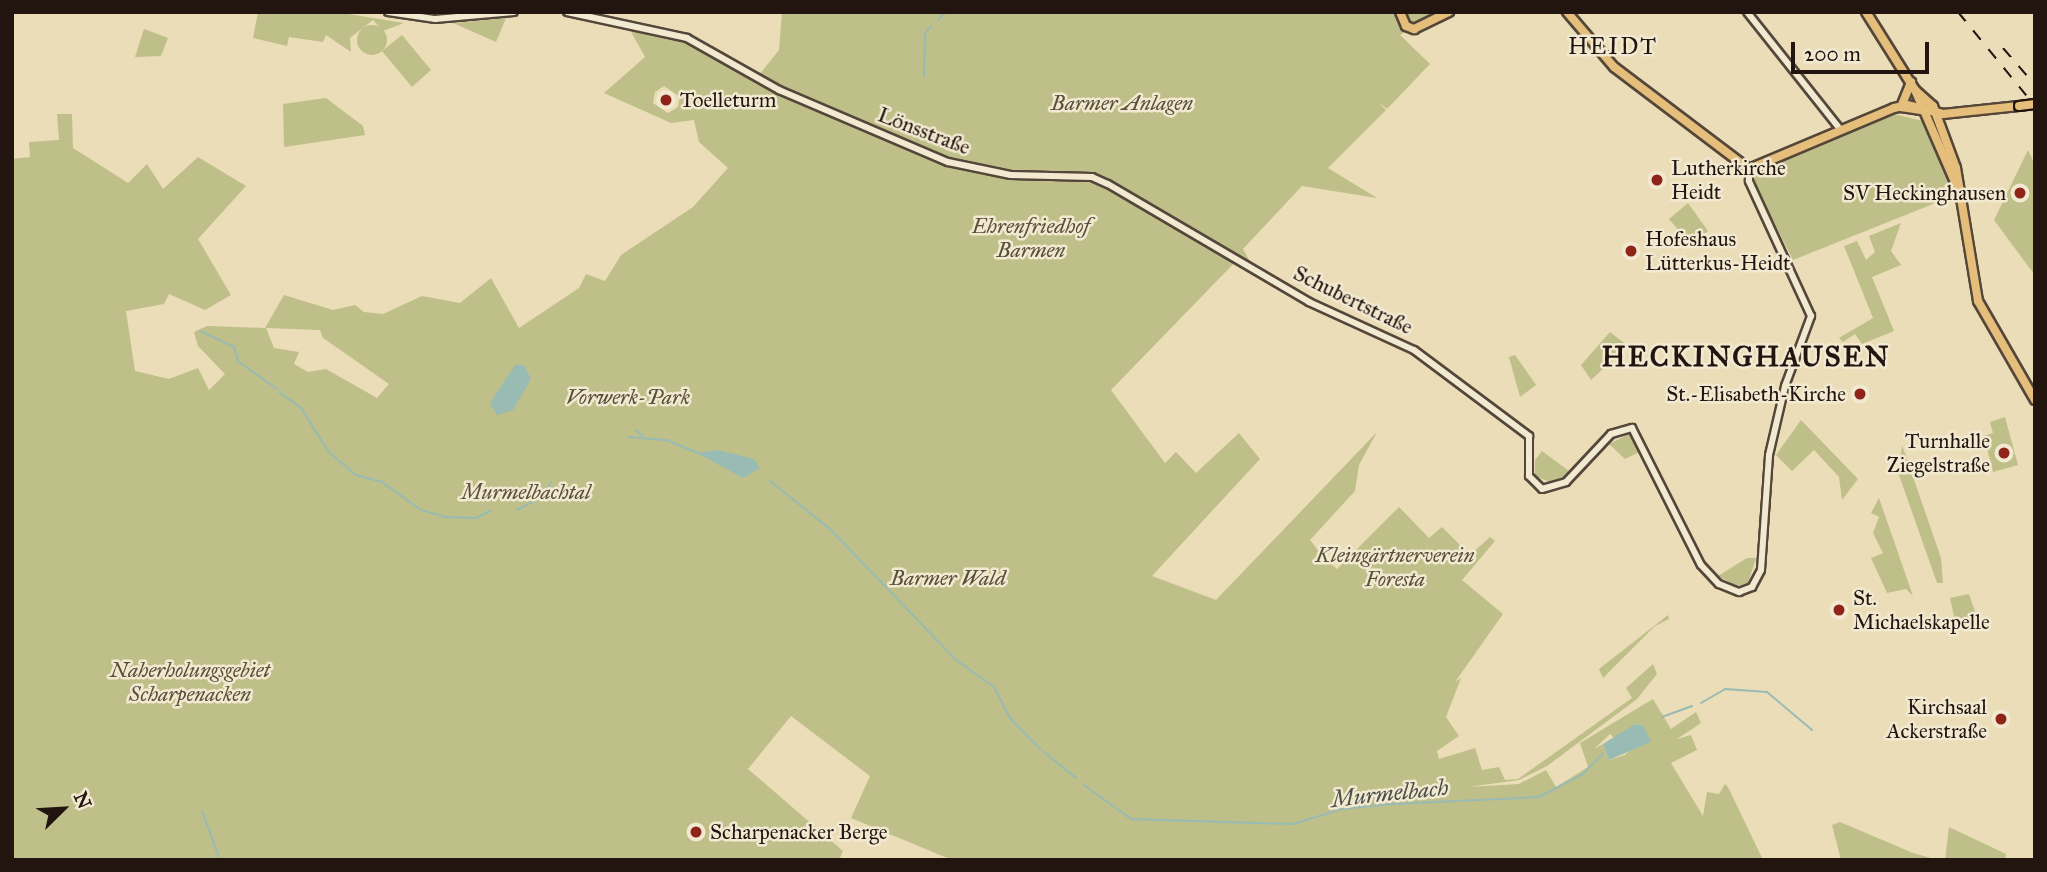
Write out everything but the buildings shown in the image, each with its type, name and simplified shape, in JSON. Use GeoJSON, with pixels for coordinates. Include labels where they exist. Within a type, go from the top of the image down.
{"type":"FeatureCollection","features":[{"type":"Feature","properties":{"kind":"main road"},"geometry":{"type":"LineString","coordinates":[[1400,12],[1406,26],[1414,29],[1449,12]]}},
{"type":"Feature","properties":{"kind":"main road"},"geometry":{"type":"LineString","coordinates":[[1567,12],[1614,67],[1749,169],[1901,107],[1954,113],[2035,104]]}},
{"type":"Feature","properties":{"kind":"main road"},"geometry":{"type":"LineString","coordinates":[[1866,12],[1926,111],[1959,191]]}},
{"type":"Feature","properties":{"kind":"main road"},"geometry":{"type":"LineString","coordinates":[[1901,107],[1913,86]]}},
{"type":"Feature","properties":{"kind":"main road"},"geometry":{"type":"LineString","coordinates":[[1913,86],[1954,113]]}},
{"type":"Feature","properties":{"kind":"main road"},"geometry":{"type":"LineString","coordinates":[[1928,98],[1944,132],[1959,191],[1976,295],[2035,400]]}},
{"type":"Feature","properties":{"kind":"main road"},"geometry":{"type":"LineString","coordinates":[[1944,132],[1954,113]]}},
{"type":"Feature","properties":{"kind":"street"},"geometry":{"type":"LineString","coordinates":[[388,12],[435,19],[514,12]]}},
{"type":"Feature","properties":{"kind":"street","name":"Lönsstraße"},"geometry":{"type":"LineString","coordinates":[[567,12],[687,38],[754,77],[948,162],[1011,175],[1093,177]]}},
{"type":"Feature","properties":{"kind":"street"},"geometry":{"type":"LineString","coordinates":[[1747,12],[1841,130]]}},
{"type":"Feature","properties":{"kind":"street","name":"Schubertstraße"},"geometry":{"type":"LineString","coordinates":[[1093,177],[1309,302],[1414,350],[1525,432],[1532,442],[1531,481],[1550,490],[1571,479],[1615,431],[1632,428],[1642,438],[1706,571],[1730,590],[1752,587],[1761,570],[1764,489],[1774,428],[1811,316],[1749,181],[1749,169]]}},
{"type":"Feature","properties":{"kind":"green space"},"geometry":{"type":"Polygon","coordinates":[[[258,12],[336,12],[404,23],[383,31],[373,20],[350,38],[351,52],[326,35],[323,42],[289,37],[287,46],[253,38],[258,12]]]}},
{"type":"Feature","properties":{"kind":"green space"},"geometry":{"type":"Polygon","coordinates":[[[782,12],[1438,12],[1400,35],[1430,64],[1387,109],[1378,102],[1386,110],[1328,168],[1377,198],[1302,186],[1243,249],[1251,263],[1240,257],[1111,390],[1165,463],[1176,452],[1196,473],[1239,433],[1260,459],[1152,576],[1216,600],[1377,432],[1359,465],[1355,491],[1310,540],[1324,558],[1337,569],[1399,507],[1429,538],[1442,527],[1470,555],[1490,537],[1495,541],[1462,580],[1503,614],[1455,682],[1461,678],[1446,717],[1459,736],[1437,751],[1439,759],[1475,748],[1482,770],[1499,767],[1505,780],[1518,779],[1632,698],[1626,688],[1653,664],[1657,674],[1637,699],[1547,766],[1519,780],[1468,787],[1519,784],[1546,770],[1556,787],[1588,767],[1580,743],[1653,699],[1671,729],[1696,712],[1701,723],[1677,739],[1691,735],[1697,750],[1671,763],[1703,816],[1707,792],[1719,794],[1725,784],[1728,787],[1763,860],[952,860],[851,818],[870,776],[791,716],[748,769],[843,851],[839,860],[12,860],[12,159],[30,157],[29,142],[59,140],[57,114],[72,114],[73,148],[128,183],[147,164],[163,189],[198,157],[246,186],[198,239],[231,295],[205,310],[169,294],[164,304],[126,311],[135,371],[169,379],[198,368],[209,390],[225,374],[198,346],[194,332],[207,326],[265,328],[284,295],[333,310],[355,305],[364,312],[383,314],[422,296],[460,303],[491,278],[519,328],[579,288],[586,274],[605,281],[621,255],[693,207],[728,168],[699,142],[694,120],[671,123],[604,93],[645,57],[629,28],[678,38],[748,78],[759,75],[779,50],[782,12]],[[664,86],[655,92],[653,103],[668,113],[678,107],[680,97],[664,86]],[[266,328],[274,348],[299,352],[294,364],[308,372],[326,369],[377,398],[389,384],[323,338],[320,330],[266,328]],[[1635,724],[1615,739],[1610,734],[1594,749],[1603,744],[1609,760],[1625,755],[1647,735],[1643,725],[1635,724]]]}},
{"type":"Feature","properties":{"kind":"green space"},"geometry":{"type":"Polygon","coordinates":[[[506,18],[496,42],[453,23],[506,18]]]}},
{"type":"Feature","properties":{"kind":"green space"},"geometry":{"type":"Polygon","coordinates":[[[372,25],[382,30],[387,40],[382,50],[372,55],[362,50],[357,40],[362,30],[372,25]]]}},
{"type":"Feature","properties":{"kind":"green space"},"geometry":{"type":"Polygon","coordinates":[[[144,29],[168,38],[161,56],[135,57],[144,29]]]}},
{"type":"Feature","properties":{"kind":"green space"},"geometry":{"type":"Polygon","coordinates":[[[402,35],[431,70],[412,87],[382,51],[402,35]]]}},
{"type":"Feature","properties":{"kind":"green space"},"geometry":{"type":"Polygon","coordinates":[[[326,98],[363,126],[365,135],[284,147],[283,104],[326,98]]]}},
{"type":"Feature","properties":{"kind":"green space"},"geometry":{"type":"Polygon","coordinates":[[[1894,114],[1927,122],[1953,196],[1793,260],[1752,179],[1756,170],[1894,114]]]}},
{"type":"Feature","properties":{"kind":"green space","name":"SV Heckinghausen"},"geometry":{"type":"Polygon","coordinates":[[[2028,150],[2035,165],[2034,274],[1994,220],[2028,150]]]}},
{"type":"Feature","properties":{"kind":"green space"},"geometry":{"type":"Polygon","coordinates":[[[1688,203],[1708,231],[1690,244],[1669,219],[1688,203]]]}},
{"type":"Feature","properties":{"kind":"green space"},"geometry":{"type":"Polygon","coordinates":[[[1901,223],[1891,251],[1901,265],[1872,277],[1894,331],[1862,344],[1855,334],[1843,342],[1839,338],[1873,318],[1844,246],[1857,241],[1866,260],[1875,252],[1869,236],[1901,223]]]}},
{"type":"Feature","properties":{"kind":"green space"},"geometry":{"type":"Polygon","coordinates":[[[1610,332],[1628,346],[1591,380],[1581,365],[1610,332]]]}},
{"type":"Feature","properties":{"kind":"green space"},"geometry":{"type":"Polygon","coordinates":[[[1515,355],[1536,385],[1520,397],[1509,357],[1515,355]]]}},
{"type":"Feature","properties":{"kind":"green space"},"geometry":{"type":"Polygon","coordinates":[[[2005,417],[2018,465],[1993,472],[1984,436],[1993,433],[1990,422],[2005,417]]]}},
{"type":"Feature","properties":{"kind":"green space"},"geometry":{"type":"Polygon","coordinates":[[[1801,420],[1858,479],[1842,500],[1839,477],[1814,450],[1792,471],[1776,455],[1801,420]]]}},
{"type":"Feature","properties":{"kind":"green space"},"geometry":{"type":"Polygon","coordinates":[[[1629,434],[1642,451],[1625,459],[1609,444],[1629,434]]]}},
{"type":"Feature","properties":{"kind":"green space"},"geometry":{"type":"Polygon","coordinates":[[[1902,445],[1941,558],[1943,583],[1937,583],[1899,475],[1902,445]]]}},
{"type":"Feature","properties":{"kind":"green space"},"geometry":{"type":"Polygon","coordinates":[[[1542,451],[1569,471],[1555,484],[1535,476],[1535,460],[1542,451]]]}},
{"type":"Feature","properties":{"kind":"green space"},"geometry":{"type":"Polygon","coordinates":[[[1879,498],[1913,596],[1906,589],[1887,593],[1871,558],[1883,553],[1873,533],[1879,517],[1871,513],[1879,498]]]}},
{"type":"Feature","properties":{"kind":"green space"},"geometry":{"type":"Polygon","coordinates":[[[1747,558],[1756,558],[1748,583],[1737,586],[1718,576],[1747,558]]]}},
{"type":"Feature","properties":{"kind":"green space"},"geometry":{"type":"Polygon","coordinates":[[[1969,594],[1979,623],[1957,630],[1950,598],[1969,594]]]}},
{"type":"Feature","properties":{"kind":"green space"},"geometry":{"type":"Polygon","coordinates":[[[1668,615],[1669,619],[1655,626],[1603,678],[1599,669],[1668,615]]]}},
{"type":"Feature","properties":{"kind":"green space"},"geometry":{"type":"Polygon","coordinates":[[[1840,822],[1913,853],[1938,860],[1841,860],[1832,825],[1840,822]]]}},
{"type":"Feature","properties":{"kind":"green space"},"geometry":{"type":"Polygon","coordinates":[[[1949,827],[2006,854],[2005,860],[1945,860],[1949,827]]]}},
{"type":"Feature","properties":{"kind":"water"},"geometry":{"type":"Polygon","coordinates":[[[515,365],[524,365],[531,379],[513,410],[497,415],[490,403],[515,365]]]}},
{"type":"Feature","properties":{"kind":"water"},"geometry":{"type":"Polygon","coordinates":[[[718,450],[754,459],[760,468],[743,478],[697,453],[718,450]]]}},
{"type":"Feature","properties":{"kind":"water"},"geometry":{"type":"Polygon","coordinates":[[[1635,724],[1643,725],[1651,742],[1609,760],[1603,744],[1635,724]]]}},
{"type":"Feature","properties":{"kind":"waterway"},"geometry":{"type":"LineString","coordinates":[[938,20],[946,12]]}},
{"type":"Feature","properties":{"kind":"waterway"},"geometry":{"type":"LineString","coordinates":[[924,77],[925,34],[931,26]]}},
{"type":"Feature","properties":{"kind":"waterway","name":"Murmelbach"},"geometry":{"type":"LineString","coordinates":[[200,331],[234,347],[238,361],[277,389]]}},
{"type":"Feature","properties":{"kind":"waterway","name":"Murmelbach"},"geometry":{"type":"LineString","coordinates":[[279,392],[301,408],[328,451],[356,475],[382,482],[421,510],[445,517],[476,518],[490,511]]}},
{"type":"Feature","properties":{"kind":"waterway"},"geometry":{"type":"LineString","coordinates":[[636,430],[643,436]]}},
{"type":"Feature","properties":{"kind":"waterway","name":"Murmelbach"},"geometry":{"type":"LineString","coordinates":[[629,437],[667,440],[698,453]]}},
{"type":"Feature","properties":{"kind":"waterway","name":"Murmelbach"},"geometry":{"type":"LineString","coordinates":[[770,481],[830,529],[956,660],[994,687],[1009,717],[1040,749]]}},
{"type":"Feature","properties":{"kind":"waterway","name":"Murmelbach"},"geometry":{"type":"LineString","coordinates":[[517,510],[540,498],[551,483]]}},
{"type":"Feature","properties":{"kind":"waterway","name":"Murmelbach"},"geometry":{"type":"LineString","coordinates":[[1701,703],[1725,689],[1767,692],[1812,730]]}},
{"type":"Feature","properties":{"kind":"waterway","name":"Murmelbach"},"geometry":{"type":"LineString","coordinates":[[1662,717],[1692,706]]}},
{"type":"Feature","properties":{"kind":"waterway","name":"Murmelbach"},"geometry":{"type":"LineString","coordinates":[[1044,752],[1076,778]]}},
{"type":"Feature","properties":{"kind":"waterway","name":"Murmelbach"},"geometry":{"type":"LineString","coordinates":[[1084,785],[1131,819],[1293,824],[1342,809],[1539,797],[1583,774],[1603,753]]}},
{"type":"Feature","properties":{"kind":"waterway"},"geometry":{"type":"LineString","coordinates":[[202,811],[220,860]]}},
{"type":"Feature","properties":{"kind":"railway"},"geometry":{"type":"LineString","coordinates":[[1958,12],[2035,106]]}},
{"type":"Feature","properties":{"kind":"railway"},"geometry":{"type":"LineString","coordinates":[[2003,48],[2035,85]]}},
{"type":"Feature","properties":{"kind":"place","name":"Toelleturm"},"geometry":{"type":"Point","coordinates":[666,100]}},
{"type":"Feature","properties":{"kind":"place","name":"Lutherkirche Heidt"},"geometry":{"type":"Point","coordinates":[1657,180]}},
{"type":"Feature","properties":{"kind":"place","name":"SV Heckinghausen"},"geometry":{"type":"Point","coordinates":[2020,193]}},
{"type":"Feature","properties":{"kind":"place","name":"Hofeshaus Lütterkus-Heidt"},"geometry":{"type":"Point","coordinates":[1631,251]}},
{"type":"Feature","properties":{"kind":"place","name":"St.-Elisabeth-Kirche"},"geometry":{"type":"Point","coordinates":[1860,394]}},
{"type":"Feature","properties":{"kind":"place","name":"Turnhalle Ziegelstraße"},"geometry":{"type":"Point","coordinates":[2004,453]}},
{"type":"Feature","properties":{"kind":"place","name":"St. Michaelskapelle"},"geometry":{"type":"Point","coordinates":[1839,610]}},
{"type":"Feature","properties":{"kind":"place","name":"Kirchsaal Ackerstraße"},"geometry":{"type":"Point","coordinates":[2001,719]}},
{"type":"Feature","properties":{"kind":"place","name":"Scharpenacker Berge"},"geometry":{"type":"Point","coordinates":[696,832]}},
{"type":"Feature","properties":{"kind":"district","name":"HEIDT"},"geometry":{"type":"Point","coordinates":[1613,46]}},
{"type":"Feature","properties":{"kind":"district","name":"HECKINGHAUSEN"},"geometry":{"type":"Point","coordinates":[1746,357]}},
{"type":"Feature","properties":{"kind":"park label","name":"Barmer Anlagen"},"geometry":{"type":"Point","coordinates":[1122,103]}},
{"type":"Feature","properties":{"kind":"park label","name":"Ehrenfriedhof Barmen"},"geometry":{"type":"Point","coordinates":[1031,238]}},
{"type":"Feature","properties":{"kind":"park label","name":"Vorwerk-Park"},"geometry":{"type":"Point","coordinates":[628,397]}},
{"type":"Feature","properties":{"kind":"park label","name":"Murmelbachtal"},"geometry":{"type":"Point","coordinates":[526,492]}},
{"type":"Feature","properties":{"kind":"park label","name":"Kleingärtnerverein Foresta"},"geometry":{"type":"Point","coordinates":[1395,567]}},
{"type":"Feature","properties":{"kind":"park label","name":"Barmer Wald"},"geometry":{"type":"Point","coordinates":[948,578]}},
{"type":"Feature","properties":{"kind":"park label","name":"Naherholungsgebiet Scharpenacken"},"geometry":{"type":"Point","coordinates":[190,682]}}]}
